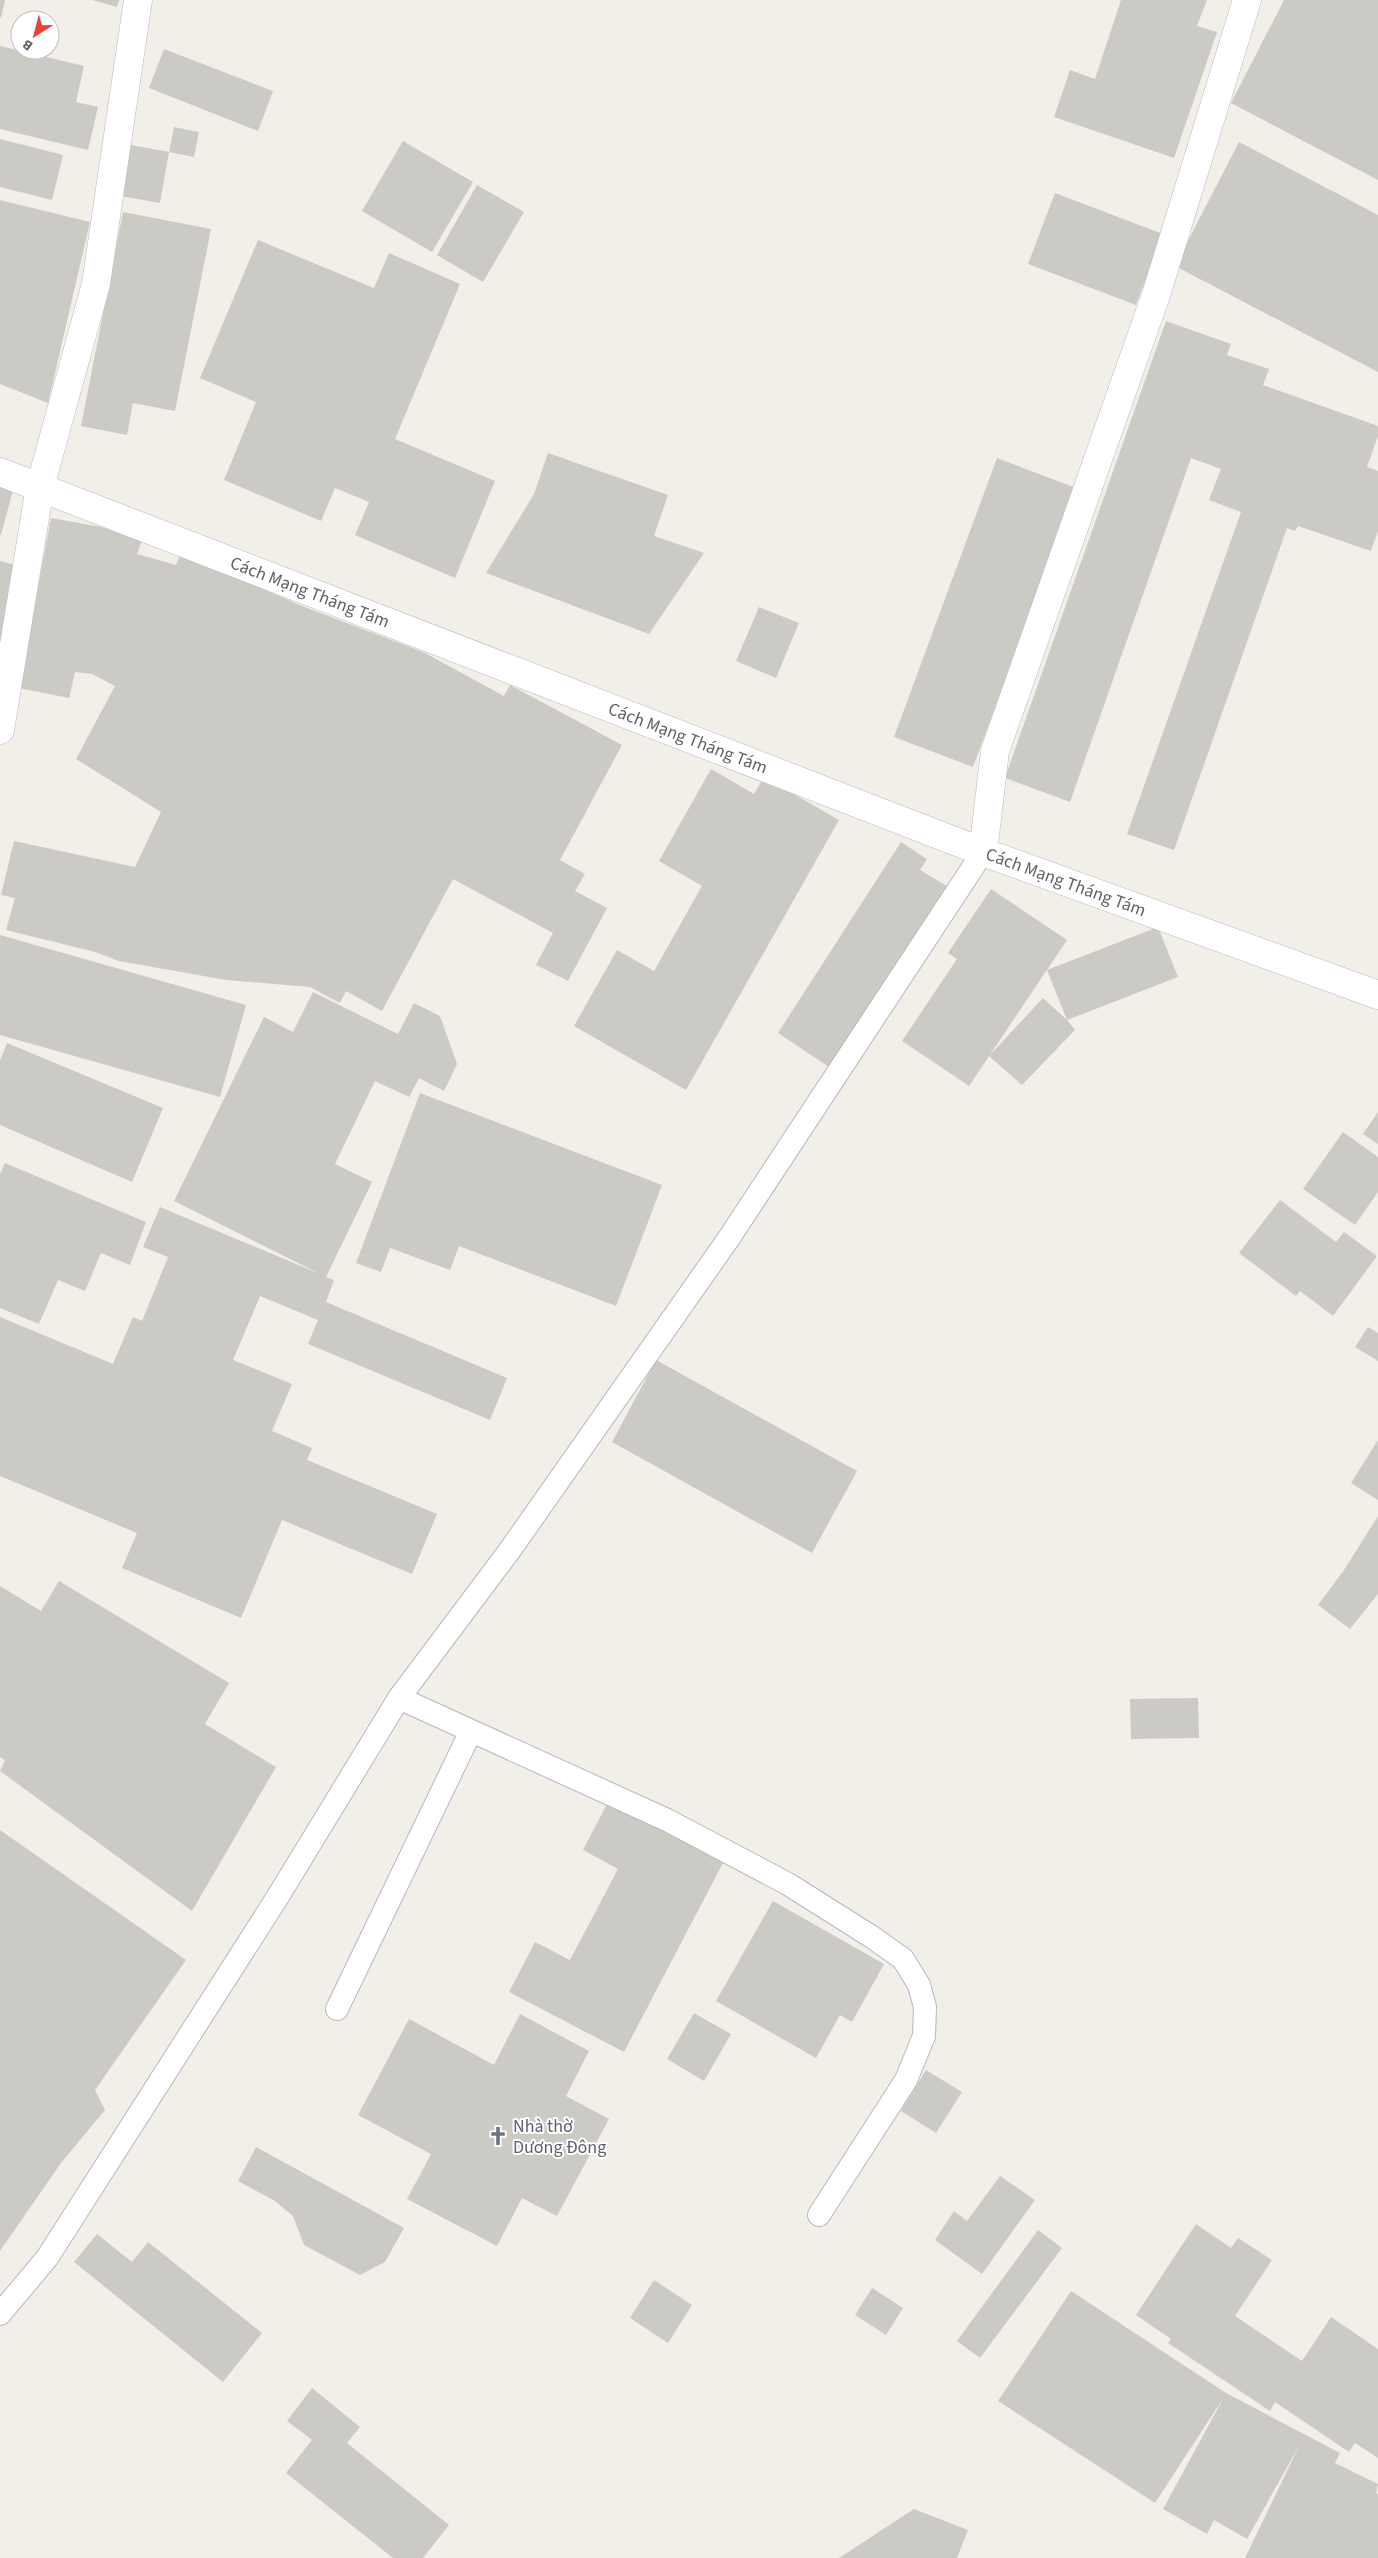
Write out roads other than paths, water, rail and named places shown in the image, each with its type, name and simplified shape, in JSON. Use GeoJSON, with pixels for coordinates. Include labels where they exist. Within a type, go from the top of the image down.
{"type":"FeatureCollection","features":[{"type":"Feature","properties":{"kind":"street"},"geometry":{"type":"LineString","coordinates":[[0,730],[40,487],[96,284],[138,0]]}},
{"type":"Feature","properties":{"kind":"street"},"geometry":{"type":"LineString","coordinates":[[984,852],[995,751],[1156,295],[1248,0]]}},
{"type":"Feature","properties":{"kind":"street","name":"Cách Mạng Tháng Tám"},"geometry":{"type":"LineString","coordinates":[[0,472],[984,852],[1378,995]]}},
{"type":"Feature","properties":{"kind":"lane"},"geometry":{"type":"LineString","coordinates":[[0,2314],[47,2258],[277,1898],[399,1698],[510,1550],[729,1238],[984,852]]}},
{"type":"Feature","properties":{"kind":"lane"},"geometry":{"type":"LineString","coordinates":[[399,1698],[668,1820],[788,1884],[903,1959],[919,1985],[924,2007],[924,2036],[906,2080],[819,2215]]}},
{"type":"Feature","properties":{"kind":"lane"},"geometry":{"type":"LineString","coordinates":[[336,2009],[472,1731]]}},
{"type":"Feature","properties":{"kind":"place","name":"Nhà thờ Dương Đông"},"geometry":{"type":"Point","coordinates":[498,2136]}}]}
